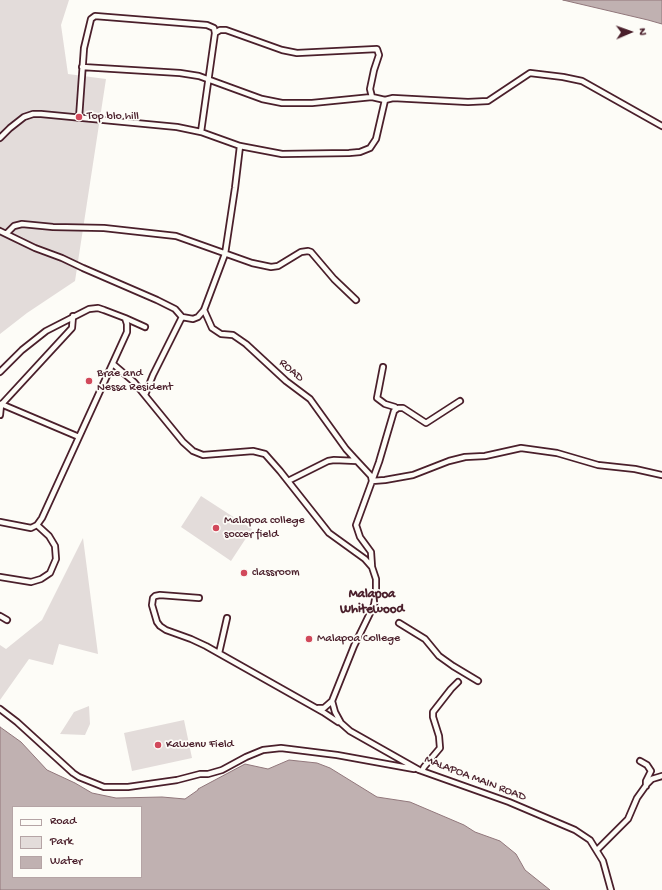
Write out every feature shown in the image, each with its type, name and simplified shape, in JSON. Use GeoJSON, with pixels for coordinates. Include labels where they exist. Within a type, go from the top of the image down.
{"type":"FeatureCollection","features":[{"type":"Feature","properties":{"kind":"street"},"geometry":{"type":"LineString","coordinates":[[78,118],[84,48],[91,19],[95,16],[207,25],[214,28],[215,33],[201,132]]}},
{"type":"Feature","properties":{"kind":"street"},"geometry":{"type":"LineString","coordinates":[[215,33],[220,30],[226,30],[282,50],[297,53],[377,49],[379,55],[370,89],[372,97]]}},
{"type":"Feature","properties":{"kind":"street"},"geometry":{"type":"LineString","coordinates":[[82,67],[180,72],[199,76],[262,99],[282,103],[312,103],[372,97],[386,100],[393,98],[468,102],[488,101],[530,73],[582,80],[662,126]]}},
{"type":"Feature","properties":{"kind":"street"},"geometry":{"type":"LineString","coordinates":[[0,138],[24,117],[33,114],[176,127],[201,132],[240,146],[282,154],[360,152],[370,148],[376,139],[386,100]]}},
{"type":"Feature","properties":{"kind":"street"},"geometry":{"type":"LineString","coordinates":[[0,231],[35,248],[62,258],[157,300],[175,309],[182,317],[193,319],[198,317],[204,310],[225,254],[240,146]]}},
{"type":"Feature","properties":{"kind":"street"},"geometry":{"type":"LineString","coordinates":[[6,233],[14,226],[22,224],[53,227],[104,228],[176,236],[225,254],[271,267],[278,266],[301,252],[308,251],[311,252],[334,279],[356,300]]}},
{"type":"Feature","properties":{"kind":"street"},"geometry":{"type":"LineString","coordinates":[[0,372],[35,339],[54,326],[89,309],[98,308],[145,327]]}},
{"type":"Feature","properties":{"kind":"street","name":"ROAD"},"geometry":{"type":"LineString","coordinates":[[204,310],[212,328],[221,334],[233,335],[246,344],[286,381],[310,399],[346,449],[371,476],[372,481]]}},
{"type":"Feature","properties":{"kind":"street"},"geometry":{"type":"LineString","coordinates":[[0,415],[1,404],[72,328],[73,316]]}},
{"type":"Feature","properties":{"kind":"street"},"geometry":{"type":"LineString","coordinates":[[146,395],[155,370],[182,317]]}},
{"type":"Feature","properties":{"kind":"street"},"geometry":{"type":"LineString","coordinates":[[0,522],[31,528],[37,525],[42,518],[128,329],[125,318]]}},
{"type":"Feature","properties":{"kind":"street"},"geometry":{"type":"LineString","coordinates":[[113,364],[134,382],[146,395],[183,442],[192,451],[203,455],[235,452],[262,452],[269,457],[329,533],[366,559],[372,567],[376,575],[377,584],[374,605],[354,646],[332,701],[324,708],[315,708]]}},
{"type":"Feature","properties":{"kind":"street"},"geometry":{"type":"LineString","coordinates":[[383,367],[377,398],[385,404],[395,407]]}},
{"type":"Feature","properties":{"kind":"street"},"geometry":{"type":"LineString","coordinates":[[372,567],[371,552],[360,537],[356,525],[396,410],[400,408],[406,410],[426,423],[460,401]]}},
{"type":"Feature","properties":{"kind":"street"},"geometry":{"type":"LineString","coordinates":[[1,404],[79,436]]}},
{"type":"Feature","properties":{"kind":"street"},"geometry":{"type":"LineString","coordinates":[[372,481],[413,475],[449,461],[465,457],[485,456],[521,448],[557,453],[598,465],[635,469],[662,475]]}},
{"type":"Feature","properties":{"kind":"street"},"geometry":{"type":"LineString","coordinates":[[288,481],[328,461],[357,460]]}},
{"type":"Feature","properties":{"kind":"street"},"geometry":{"type":"LineString","coordinates":[[0,577],[31,582],[41,579],[50,572],[56,559],[55,546],[49,536],[37,525]]}},
{"type":"Feature","properties":{"kind":"street","name":"MALAPOA MAIN ROAD"},"geometry":{"type":"LineString","coordinates":[[199,598],[158,595],[153,598],[152,601],[153,620],[162,628],[199,642],[315,708],[368,742],[395,755],[421,771],[509,802],[575,830],[590,840],[597,850],[603,861],[611,890]]}},
{"type":"Feature","properties":{"kind":"street"},"geometry":{"type":"LineString","coordinates":[[0,616],[7,620]]}},
{"type":"Feature","properties":{"kind":"street"},"geometry":{"type":"LineString","coordinates":[[218,653],[228,618]]}},
{"type":"Feature","properties":{"kind":"street"},"geometry":{"type":"LineString","coordinates":[[399,623],[425,639],[444,659],[478,681]]}},
{"type":"Feature","properties":{"kind":"street"},"geometry":{"type":"LineString","coordinates":[[0,709],[17,722],[73,773],[104,787],[128,787],[177,780],[200,774],[208,774],[222,770],[263,750],[281,748],[337,755],[421,771],[440,748],[439,736],[432,716],[433,712],[458,682]]}},
{"type":"Feature","properties":{"kind":"street"},"geometry":{"type":"LineString","coordinates":[[332,701],[337,718],[341,724]]}},
{"type":"Feature","properties":{"kind":"street"},"geometry":{"type":"LineString","coordinates":[[640,761],[647,765],[651,771],[646,780],[646,786]]}},
{"type":"Feature","properties":{"kind":"street"},"geometry":{"type":"LineString","coordinates":[[597,850],[628,819],[637,798],[652,779],[662,776]]}},
{"type":"Feature","properties":{"kind":"green space"},"geometry":{"type":"Polygon","coordinates":[[[0,0],[69,0],[61,25],[68,74],[106,79],[75,281],[27,313],[0,334],[0,0]]]}},
{"type":"Feature","properties":{"kind":"green space","name":"Malapoa college soccer field"},"geometry":{"type":"Polygon","coordinates":[[[201,496],[252,529],[231,561],[181,527],[201,496]]]}},
{"type":"Feature","properties":{"kind":"green space"},"geometry":{"type":"Polygon","coordinates":[[[83,538],[98,654],[59,644],[53,665],[29,659],[0,700],[0,645],[6,649],[42,620],[83,538]]]}},
{"type":"Feature","properties":{"kind":"green space"},"geometry":{"type":"Polygon","coordinates":[[[89,706],[90,724],[85,735],[60,734],[74,712],[89,706]]]}},
{"type":"Feature","properties":{"kind":"green space","name":"Kawenu Field"},"geometry":{"type":"Polygon","coordinates":[[[184,720],[192,758],[132,771],[124,733],[184,720]]]}},
{"type":"Feature","properties":{"kind":"water"},"geometry":{"type":"Polygon","coordinates":[[[563,0],[662,0],[662,24],[648,20],[563,0]]]}},
{"type":"Feature","properties":{"kind":"water"},"geometry":{"type":"Polygon","coordinates":[[[0,727],[21,742],[47,770],[92,793],[116,798],[162,797],[185,799],[198,789],[245,764],[268,769],[289,760],[317,763],[330,768],[377,797],[410,802],[464,825],[475,832],[500,841],[516,854],[525,870],[550,890],[0,890],[0,727]]]}},
{"type":"Feature","properties":{"kind":"place","name":"Top blo hill"},"geometry":{"type":"Point","coordinates":[79,117]}},
{"type":"Feature","properties":{"kind":"place","name":"Brae and Nessa Resident"},"geometry":{"type":"Point","coordinates":[89,381]}},
{"type":"Feature","properties":{"kind":"place","name":"Malapoa college soccer field"},"geometry":{"type":"Point","coordinates":[216,528]}},
{"type":"Feature","properties":{"kind":"place","name":"classroom"},"geometry":{"type":"Point","coordinates":[244,573]}},
{"type":"Feature","properties":{"kind":"place","name":"Malapoa College"},"geometry":{"type":"Point","coordinates":[309,639]}},
{"type":"Feature","properties":{"kind":"place","name":"Kawenu Field"},"geometry":{"type":"Point","coordinates":[158,745]}},
{"type":"Feature","properties":{"kind":"district","name":"Malapoa Whitewood"},"geometry":{"type":"Point","coordinates":[372,602]}}]}
